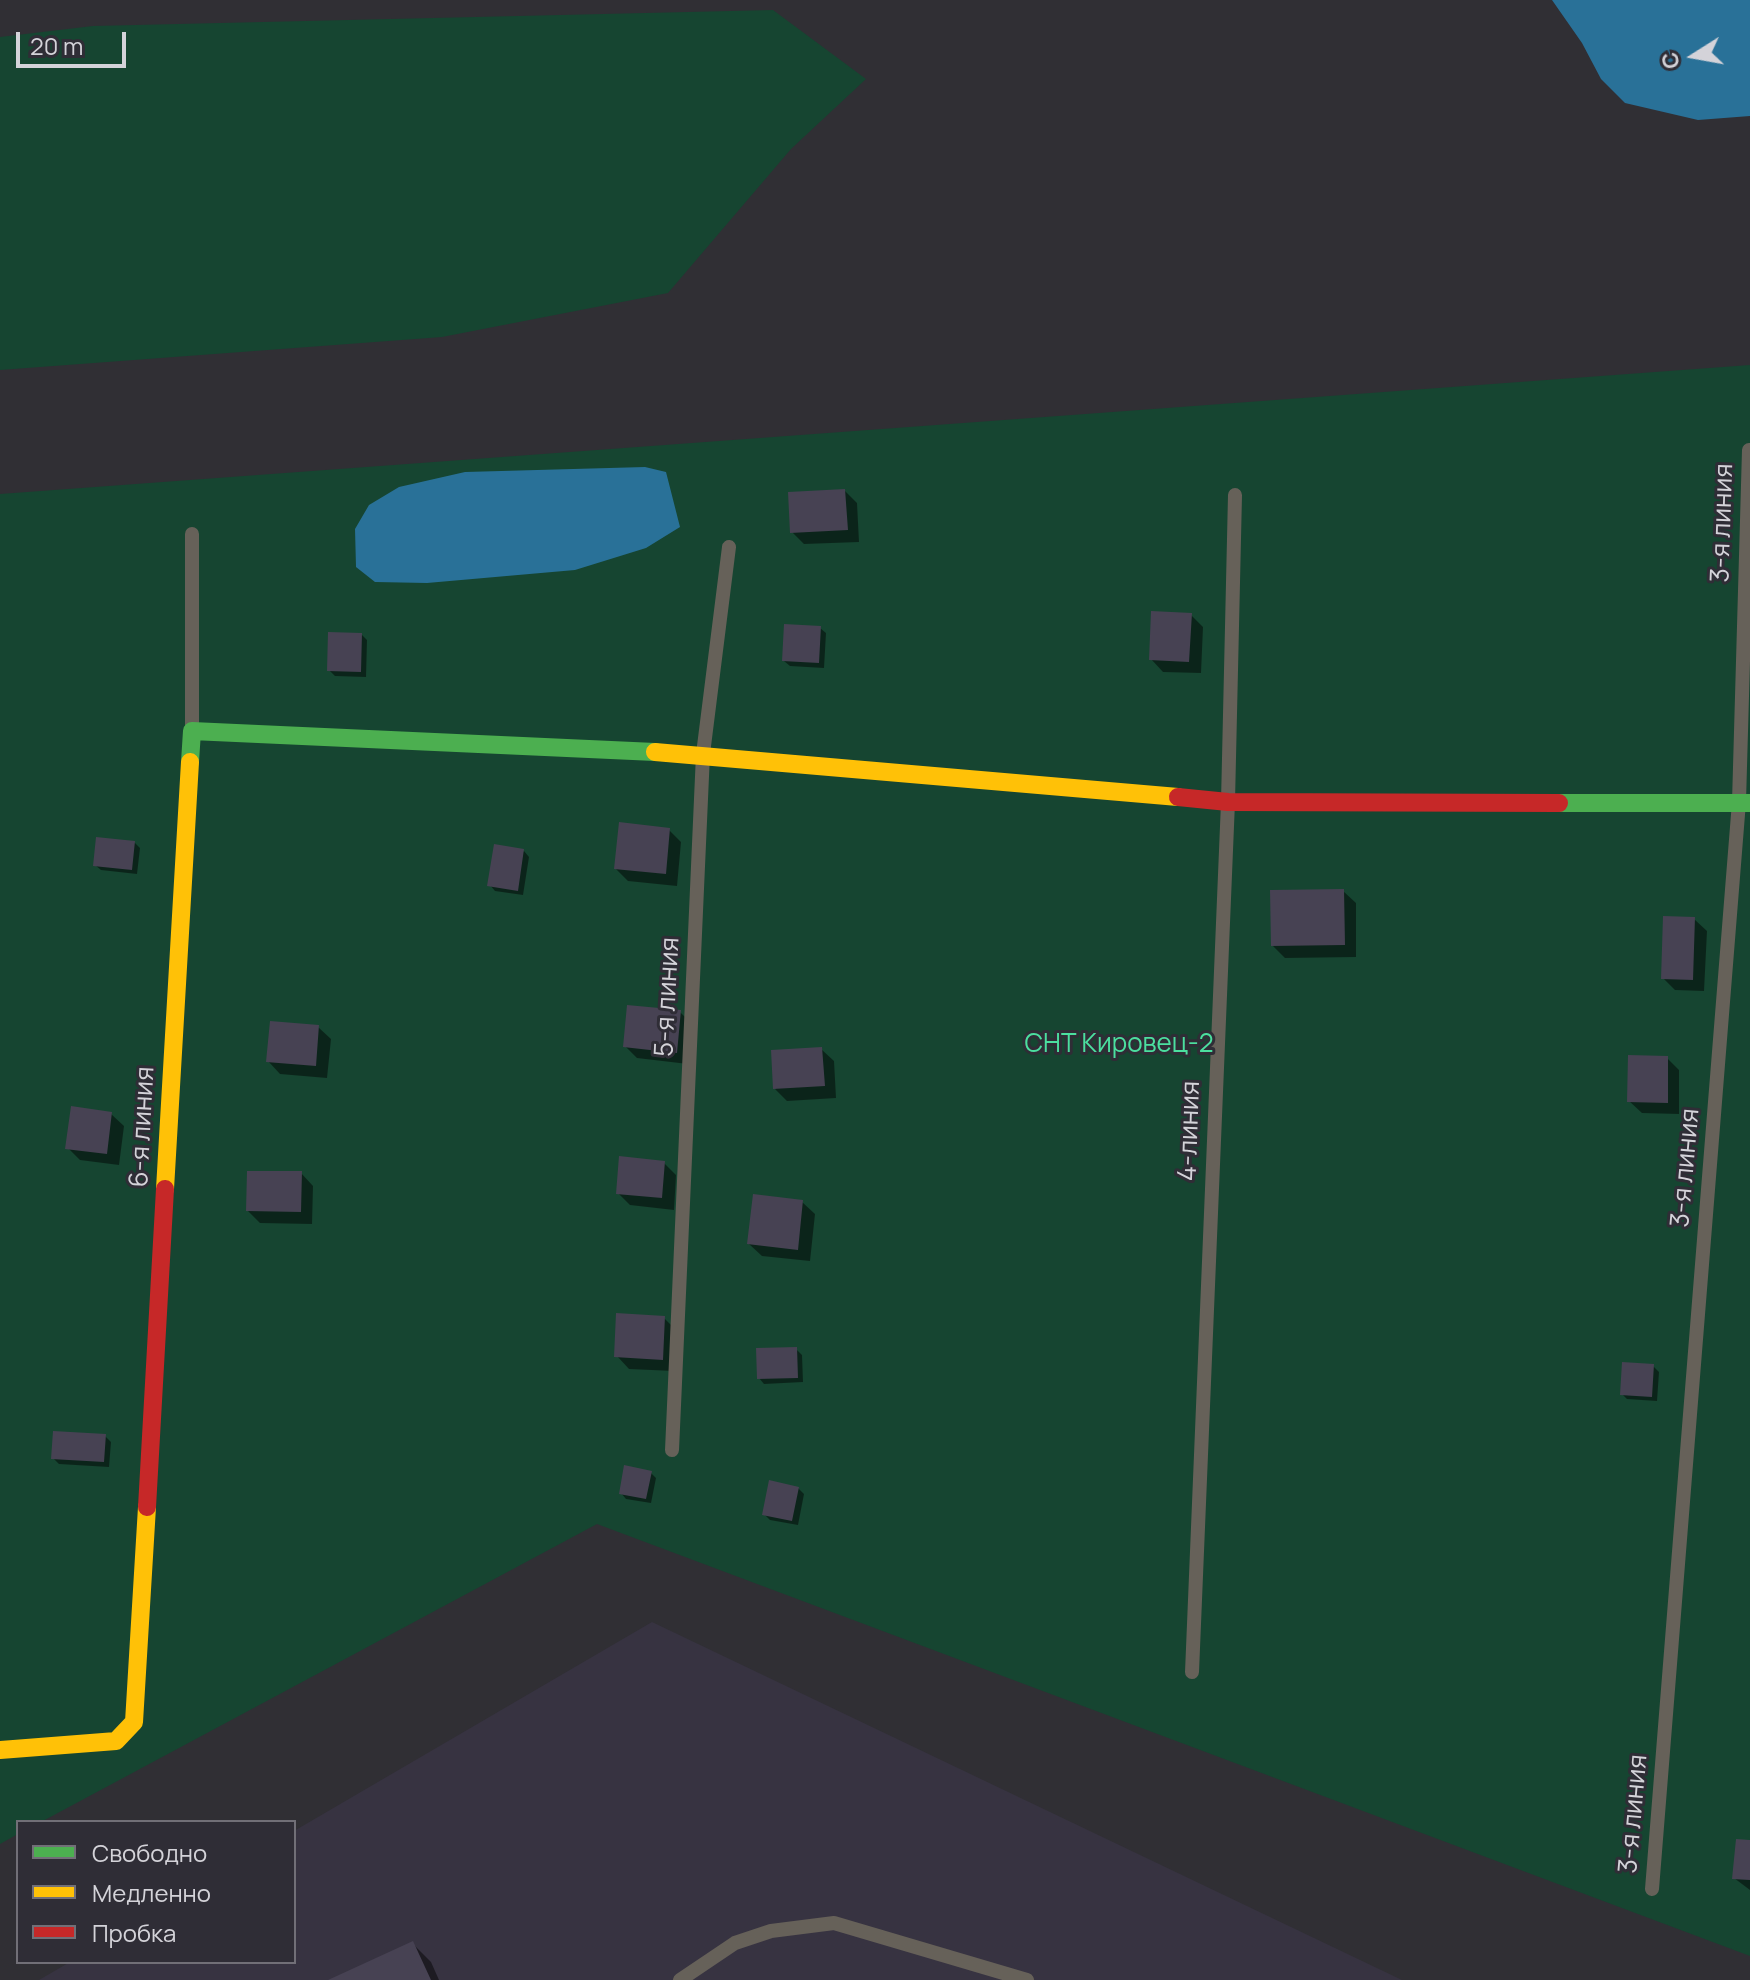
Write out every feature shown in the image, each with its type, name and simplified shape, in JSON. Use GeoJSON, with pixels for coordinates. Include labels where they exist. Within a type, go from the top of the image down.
{"type":"FeatureCollection","features":[{"type":"Feature","properties":{"kind":"street"},"geometry":{"type":"LineString","coordinates":[[192,731],[703,754],[1228,802],[1745,802]]}},
{"type":"Feature","properties":{"kind":"street","name":"6-я линия"},"geometry":{"type":"LineString","coordinates":[[0,1750],[116,1741],[134,1722],[192,731]]}},
{"type":"Feature","properties":{"kind":"lane","name":"3-я линия"},"geometry":{"type":"LineString","coordinates":[[1652,1889],[1745,802],[1749,450]]}},
{"type":"Feature","properties":{"kind":"lane","name":"4-линия"},"geometry":{"type":"LineString","coordinates":[[1192,1672],[1228,802],[1235,495]]}},
{"type":"Feature","properties":{"kind":"lane","name":"6-я линия"},"geometry":{"type":"LineString","coordinates":[[192,534],[192,731]]}},
{"type":"Feature","properties":{"kind":"lane","name":"5-я линия"},"geometry":{"type":"LineString","coordinates":[[672,1450],[703,754],[729,547]]}},
{"type":"Feature","properties":{"kind":"lane"},"geometry":{"type":"LineString","coordinates":[[680,1980],[735,1943],[771,1931],[834,1923],[1027,1980]]}},
{"type":"Feature","properties":{"kind":"shaded area"},"geometry":{"type":"Polygon","coordinates":[[[652,1622],[1402,1980],[39,1980],[67,1964],[296,1964],[296,1830],[652,1622]]]}},
{"type":"Feature","properties":{"kind":"green space"},"geometry":{"type":"Polygon","coordinates":[[[773,10],[866,79],[791,149],[668,293],[442,337],[0,370],[0,37],[93,26],[773,10]]]}},
{"type":"Feature","properties":{"kind":"green space","name":"СНТ Кировец-2"},"geometry":{"type":"Polygon","coordinates":[[[1750,365],[1750,1956],[597,1524],[45,1820],[16,1820],[16,1835],[0,1844],[0,494],[1750,365]]]}},
{"type":"Feature","properties":{"kind":"water"},"geometry":{"type":"Polygon","coordinates":[[[1552,0],[1750,0],[1750,116],[1698,120],[1625,103],[1601,79],[1582,43],[1552,0]]]}},
{"type":"Feature","properties":{"kind":"water"},"geometry":{"type":"Polygon","coordinates":[[[645,467],[666,472],[680,527],[646,548],[575,570],[427,583],[375,582],[356,567],[355,529],[369,505],[399,487],[465,472],[645,467]]]}},
{"type":"Feature","properties":{"kind":"building"},"geometry":{"type":"Polygon","coordinates":[[[845,489],[848,530],[790,533],[788,492],[845,489]]]}},
{"type":"Feature","properties":{"kind":"building"},"geometry":{"type":"Polygon","coordinates":[[[1151,611],[1192,613],[1189,662],[1149,660],[1151,611]]]}},
{"type":"Feature","properties":{"kind":"building"},"geometry":{"type":"Polygon","coordinates":[[[784,624],[821,626],[819,663],[782,661],[784,624]]]}},
{"type":"Feature","properties":{"kind":"building"},"geometry":{"type":"Polygon","coordinates":[[[328,632],[362,633],[361,672],[327,671],[328,632]]]}},
{"type":"Feature","properties":{"kind":"building"},"geometry":{"type":"Polygon","coordinates":[[[619,822],[670,828],[666,874],[614,869],[619,822]]]}},
{"type":"Feature","properties":{"kind":"building"},"geometry":{"type":"Polygon","coordinates":[[[96,837],[135,841],[132,870],[93,866],[96,837]]]}},
{"type":"Feature","properties":{"kind":"building"},"geometry":{"type":"Polygon","coordinates":[[[494,844],[524,849],[518,891],[487,886],[494,844]]]}},
{"type":"Feature","properties":{"kind":"building"},"geometry":{"type":"Polygon","coordinates":[[[1344,889],[1345,945],[1271,946],[1270,890],[1344,889]]]}},
{"type":"Feature","properties":{"kind":"building"},"geometry":{"type":"Polygon","coordinates":[[[1663,916],[1695,917],[1693,980],[1661,979],[1663,916]]]}},
{"type":"Feature","properties":{"kind":"building"},"geometry":{"type":"Polygon","coordinates":[[[627,1005],[681,1010],[677,1053],[623,1047],[627,1005]]]}},
{"type":"Feature","properties":{"kind":"building"},"geometry":{"type":"Polygon","coordinates":[[[270,1021],[319,1025],[316,1066],[266,1062],[270,1021]]]}},
{"type":"Feature","properties":{"kind":"building"},"geometry":{"type":"Polygon","coordinates":[[[822,1047],[825,1086],[773,1089],[771,1050],[822,1047]]]}},
{"type":"Feature","properties":{"kind":"building"},"geometry":{"type":"Polygon","coordinates":[[[1628,1055],[1668,1056],[1668,1103],[1627,1102],[1628,1055]]]}},
{"type":"Feature","properties":{"kind":"building"},"geometry":{"type":"Polygon","coordinates":[[[71,1106],[112,1112],[107,1154],[65,1149],[71,1106]]]}},
{"type":"Feature","properties":{"kind":"building"},"geometry":{"type":"Polygon","coordinates":[[[619,1156],[665,1161],[662,1198],[616,1194],[619,1156]]]}},
{"type":"Feature","properties":{"kind":"building"},"geometry":{"type":"Polygon","coordinates":[[[247,1171],[302,1171],[301,1212],[246,1211],[247,1171]]]}},
{"type":"Feature","properties":{"kind":"building"},"geometry":{"type":"Polygon","coordinates":[[[753,1194],[803,1200],[798,1250],[747,1244],[753,1194]]]}},
{"type":"Feature","properties":{"kind":"building"},"geometry":{"type":"Polygon","coordinates":[[[616,1313],[665,1316],[663,1360],[614,1357],[616,1313]]]}},
{"type":"Feature","properties":{"kind":"building"},"geometry":{"type":"Polygon","coordinates":[[[797,1347],[798,1378],[757,1379],[756,1348],[797,1347]]]}},
{"type":"Feature","properties":{"kind":"building"},"geometry":{"type":"Polygon","coordinates":[[[1622,1362],[1654,1364],[1652,1397],[1620,1395],[1622,1362]]]}},
{"type":"Feature","properties":{"kind":"building"},"geometry":{"type":"Polygon","coordinates":[[[53,1431],[106,1434],[104,1462],[51,1459],[53,1431]]]}},
{"type":"Feature","properties":{"kind":"building"},"geometry":{"type":"Polygon","coordinates":[[[624,1465],[652,1471],[646,1499],[619,1494],[624,1465]]]}},
{"type":"Feature","properties":{"kind":"building"},"geometry":{"type":"Polygon","coordinates":[[[769,1480],[799,1487],[792,1521],[762,1515],[769,1480]]]}},
{"type":"Feature","properties":{"kind":"building"},"geometry":{"type":"Polygon","coordinates":[[[1736,1839],[1750,1840],[1750,1880],[1732,1879],[1736,1839]]]}},
{"type":"Feature","properties":{"kind":"building"},"geometry":{"type":"Polygon","coordinates":[[[413,1941],[431,1980],[328,1980],[413,1941]]]}},
{"type":"Feature","properties":{"kind":"traffic: fast"},"geometry":{"type":"LineString","coordinates":[[190,762],[192,731],[655,752]]}},
{"type":"Feature","properties":{"kind":"traffic: fast"},"geometry":{"type":"LineString","coordinates":[[1559,803],[1750,803]]}},
{"type":"Feature","properties":{"kind":"traffic: slow"},"geometry":{"type":"LineString","coordinates":[[655,752],[1178,797]]}},
{"type":"Feature","properties":{"kind":"traffic: slow"},"geometry":{"type":"LineString","coordinates":[[165,1189],[190,762]]}},
{"type":"Feature","properties":{"kind":"traffic: slow"},"geometry":{"type":"LineString","coordinates":[[0,1750],[116,1741],[134,1722],[147,1507]]}},
{"type":"Feature","properties":{"kind":"traffic: jam"},"geometry":{"type":"LineString","coordinates":[[1178,797],[1228,802],[1559,803]]}},
{"type":"Feature","properties":{"kind":"traffic: jam"},"geometry":{"type":"LineString","coordinates":[[147,1507],[165,1189]]}}]}
